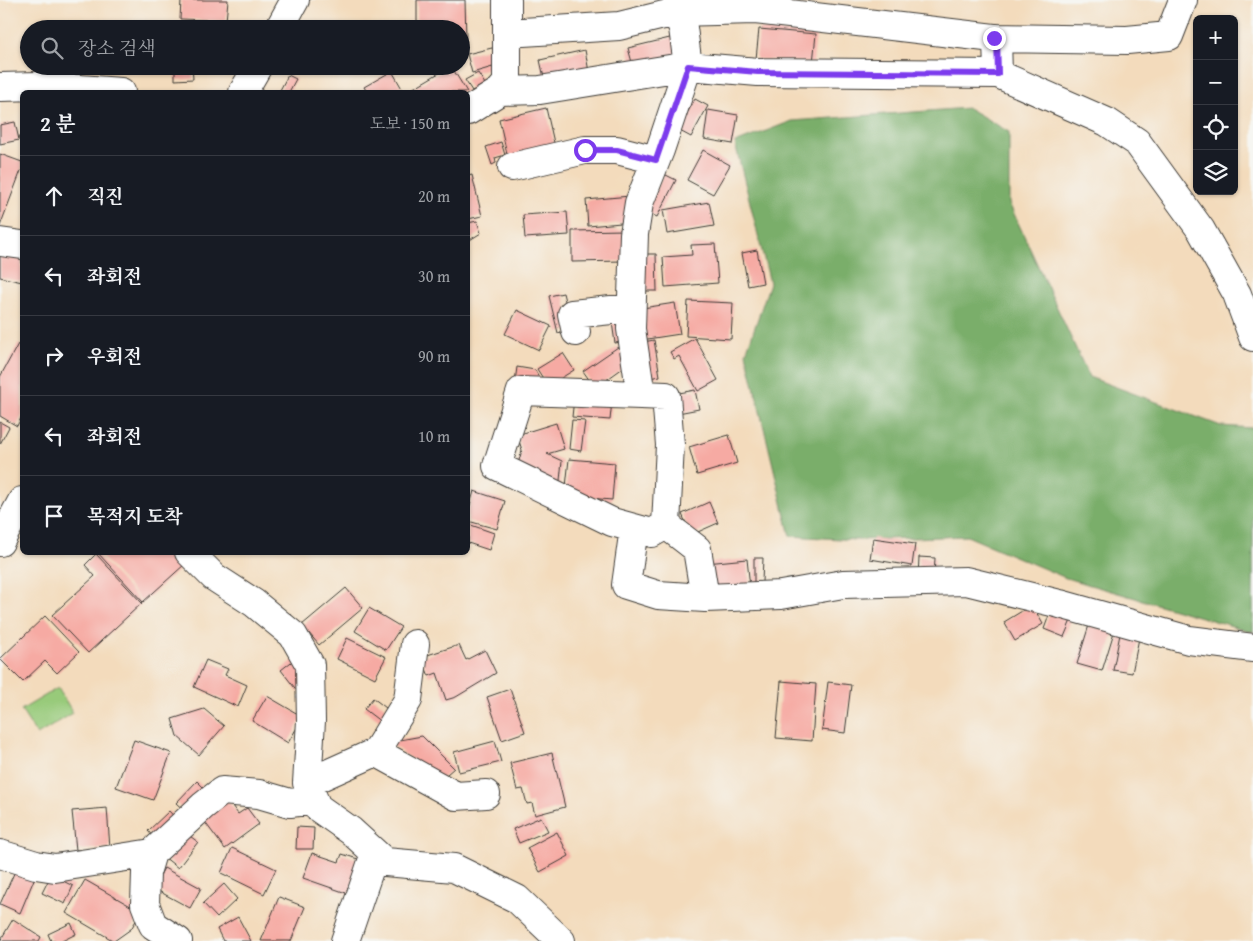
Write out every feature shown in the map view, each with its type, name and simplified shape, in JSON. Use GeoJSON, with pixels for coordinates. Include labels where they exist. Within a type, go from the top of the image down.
{"type":"FeatureCollection","features":[{"type":"Feature","properties":{"kind":"street"},"geometry":{"type":"LineString","coordinates":[[284,20],[295,0]]}},
{"type":"Feature","properties":{"kind":"street"},"geometry":{"type":"LineString","coordinates":[[470,109],[500,91],[507,83],[507,0]]}},
{"type":"Feature","properties":{"kind":"street"},"geometry":{"type":"LineString","coordinates":[[507,33],[619,26],[676,12],[755,10],[997,38],[1127,40],[1169,36],[1183,0]]}},
{"type":"Feature","properties":{"kind":"street"},"geometry":{"type":"LineString","coordinates":[[641,395],[631,308],[634,234],[639,203],[656,160],[688,66],[683,28],[676,12]]}},
{"type":"Feature","properties":{"kind":"street"},"geometry":{"type":"LineString","coordinates":[[997,38],[998,74]]}},
{"type":"Feature","properties":{"kind":"street"},"geometry":{"type":"LineString","coordinates":[[500,91],[540,90],[688,66],[758,72],[998,74],[1107,122],[1137,142],[1201,230],[1237,294],[1253,337]]}},
{"type":"Feature","properties":{"kind":"street"},"geometry":{"type":"LineString","coordinates":[[244,90],[253,75]]}},
{"type":"Feature","properties":{"kind":"street"},"geometry":{"type":"LineString","coordinates":[[0,87],[38,86],[93,90]]}},
{"type":"Feature","properties":{"kind":"street"},"geometry":{"type":"LineString","coordinates":[[512,167],[585,150],[617,150],[656,160]]}},
{"type":"Feature","properties":{"kind":"street"},"geometry":{"type":"LineString","coordinates":[[0,242],[20,245]]}},
{"type":"Feature","properties":{"kind":"street"},"geometry":{"type":"LineString","coordinates":[[576,332],[572,314],[631,308]]}},
{"type":"Feature","properties":{"kind":"street"},"geometry":{"type":"LineString","coordinates":[[521,391],[666,396],[670,446],[666,525],[652,533],[612,522],[497,466],[521,391]]}},
{"type":"Feature","properties":{"kind":"street"},"geometry":{"type":"LineString","coordinates":[[0,542],[20,505]]}},
{"type":"Feature","properties":{"kind":"street"},"geometry":{"type":"LineString","coordinates":[[666,525],[696,548],[705,598]]}},
{"type":"Feature","properties":{"kind":"street"},"geometry":{"type":"LineString","coordinates":[[634,528],[626,585],[658,595],[705,598],[781,595],[844,584],[966,581],[1060,604],[1189,640],[1253,648]]}},
{"type":"Feature","properties":{"kind":"street"},"geometry":{"type":"LineString","coordinates":[[192,555],[214,577],[254,603],[293,635],[310,665],[311,792],[317,807],[351,831],[385,862],[454,868],[517,899],[561,941]]}},
{"type":"Feature","properties":{"kind":"street"},"geometry":{"type":"LineString","coordinates":[[178,941],[153,925],[145,904],[146,873],[152,853],[203,806],[222,792],[260,794],[290,803],[376,752],[408,700],[414,644]]}},
{"type":"Feature","properties":{"kind":"street"},"geometry":{"type":"LineString","coordinates":[[376,752],[456,796],[486,794]]}},
{"type":"Feature","properties":{"kind":"street"},"geometry":{"type":"LineString","coordinates":[[0,854],[36,865],[55,868],[152,853]]}},
{"type":"Feature","properties":{"kind":"street"},"geometry":{"type":"LineString","coordinates":[[344,941],[375,853]]}},
{"type":"Feature","properties":{"kind":"green space"},"geometry":{"type":"Polygon","coordinates":[[[968,108],[1009,132],[1009,203],[1089,377],[1221,426],[1253,428],[1253,632],[1066,578],[967,536],[857,540],[790,536],[746,353],[770,283],[735,143],[792,121],[968,108]]]}},
{"type":"Feature","properties":{"kind":"green space"},"geometry":{"type":"Polygon","coordinates":[[[58,688],[73,713],[37,735],[21,710],[58,688]]]}},
{"type":"Feature","properties":{"kind":"building"},"geometry":{"type":"Polygon","coordinates":[[[181,0],[228,0],[226,20],[180,19],[181,0]]]}},
{"type":"Feature","properties":{"kind":"building"},"geometry":{"type":"Polygon","coordinates":[[[417,0],[465,0],[466,20],[417,20],[417,0]]]}},
{"type":"Feature","properties":{"kind":"building"},"geometry":{"type":"Polygon","coordinates":[[[759,29],[816,34],[813,63],[756,59],[759,29]]]}},
{"type":"Feature","properties":{"kind":"building"},"geometry":{"type":"Polygon","coordinates":[[[678,36],[682,54],[633,66],[628,48],[678,36]]]}},
{"type":"Feature","properties":{"kind":"building"},"geometry":{"type":"Polygon","coordinates":[[[496,47],[496,66],[472,73],[470,53],[496,47]]]}},
{"type":"Feature","properties":{"kind":"building"},"geometry":{"type":"Polygon","coordinates":[[[585,50],[589,72],[545,82],[540,60],[585,50]]]}},
{"type":"Feature","properties":{"kind":"building"},"geometry":{"type":"Polygon","coordinates":[[[478,73],[485,84],[472,91],[465,80],[478,73]]]}},
{"type":"Feature","properties":{"kind":"building"},"geometry":{"type":"Polygon","coordinates":[[[175,75],[193,75],[193,79],[175,80],[175,75]]]}},
{"type":"Feature","properties":{"kind":"building"},"geometry":{"type":"Polygon","coordinates":[[[288,75],[296,79],[290,90],[280,90],[288,75]]]}},
{"type":"Feature","properties":{"kind":"building"},"geometry":{"type":"Polygon","coordinates":[[[385,75],[394,75],[403,90],[366,90],[364,87],[385,75]]]}},
{"type":"Feature","properties":{"kind":"building"},"geometry":{"type":"Polygon","coordinates":[[[436,75],[457,75],[466,90],[410,90],[436,75]]]}},
{"type":"Feature","properties":{"kind":"building"},"geometry":{"type":"Polygon","coordinates":[[[695,99],[708,106],[691,137],[678,130],[695,99]]]}},
{"type":"Feature","properties":{"kind":"building"},"geometry":{"type":"Polygon","coordinates":[[[546,108],[555,147],[508,158],[499,119],[546,108]]]}},
{"type":"Feature","properties":{"kind":"building"},"geometry":{"type":"Polygon","coordinates":[[[708,110],[738,115],[733,144],[704,139],[708,110]]]}},
{"type":"Feature","properties":{"kind":"building"},"geometry":{"type":"Polygon","coordinates":[[[15,122],[19,140],[0,144],[0,125],[15,122]]]}},
{"type":"Feature","properties":{"kind":"building"},"geometry":{"type":"Polygon","coordinates":[[[501,142],[505,155],[495,158],[496,163],[492,165],[486,147],[501,142]]]}},
{"type":"Feature","properties":{"kind":"building"},"geometry":{"type":"Polygon","coordinates":[[[703,150],[730,165],[713,194],[687,180],[703,150]]]}},
{"type":"Feature","properties":{"kind":"building"},"geometry":{"type":"Polygon","coordinates":[[[0,154],[20,161],[20,173],[0,226],[0,154]]]}},
{"type":"Feature","properties":{"kind":"building"},"geometry":{"type":"Polygon","coordinates":[[[664,174],[676,180],[657,217],[645,211],[664,174]]]}},
{"type":"Feature","properties":{"kind":"building"},"geometry":{"type":"Polygon","coordinates":[[[472,175],[482,216],[470,219],[470,176],[472,175]]]}},
{"type":"Feature","properties":{"kind":"building"},"geometry":{"type":"Polygon","coordinates":[[[630,196],[632,222],[588,226],[586,200],[630,196]]]}},
{"type":"Feature","properties":{"kind":"building"},"geometry":{"type":"Polygon","coordinates":[[[709,202],[714,226],[667,234],[663,210],[709,202]]]}},
{"type":"Feature","properties":{"kind":"building"},"geometry":{"type":"Polygon","coordinates":[[[567,212],[569,235],[525,238],[523,215],[567,212]]]}},
{"type":"Feature","properties":{"kind":"building"},"geometry":{"type":"Polygon","coordinates":[[[477,221],[481,233],[470,240],[470,223],[477,221]]]}},
{"type":"Feature","properties":{"kind":"building"},"geometry":{"type":"Polygon","coordinates":[[[624,230],[624,261],[572,262],[572,231],[624,230]]]}},
{"type":"Feature","properties":{"kind":"building"},"geometry":{"type":"Polygon","coordinates":[[[715,244],[718,283],[665,287],[663,257],[692,255],[691,245],[715,244]]]}},
{"type":"Feature","properties":{"kind":"building"},"geometry":{"type":"Polygon","coordinates":[[[757,250],[763,283],[748,286],[742,253],[757,250]]]}},
{"type":"Feature","properties":{"kind":"building"},"geometry":{"type":"Polygon","coordinates":[[[640,254],[656,254],[657,291],[641,291],[640,254]]]}},
{"type":"Feature","properties":{"kind":"building"},"geometry":{"type":"Polygon","coordinates":[[[0,255],[20,259],[20,282],[0,277],[0,255]]]}},
{"type":"Feature","properties":{"kind":"building"},"geometry":{"type":"Polygon","coordinates":[[[563,293],[572,329],[558,333],[549,296],[563,293]]]}},
{"type":"Feature","properties":{"kind":"building"},"geometry":{"type":"Polygon","coordinates":[[[688,301],[733,303],[731,339],[686,336],[688,301]]]}},
{"type":"Feature","properties":{"kind":"building"},"geometry":{"type":"Polygon","coordinates":[[[675,303],[680,334],[641,340],[636,309],[675,303]]]}},
{"type":"Feature","properties":{"kind":"building"},"geometry":{"type":"Polygon","coordinates":[[[517,310],[551,326],[539,350],[505,334],[517,310]]]}},
{"type":"Feature","properties":{"kind":"building"},"geometry":{"type":"Polygon","coordinates":[[[625,313],[629,341],[615,343],[611,315],[625,313]]]}},
{"type":"Feature","properties":{"kind":"building"},"geometry":{"type":"Polygon","coordinates":[[[695,338],[718,380],[698,391],[679,356],[674,359],[670,352],[695,338]]]}},
{"type":"Feature","properties":{"kind":"building"},"geometry":{"type":"Polygon","coordinates":[[[654,340],[660,376],[644,379],[638,343],[654,340]]]}},
{"type":"Feature","properties":{"kind":"building"},"geometry":{"type":"Polygon","coordinates":[[[18,344],[20,346],[20,420],[17,426],[0,416],[0,377],[18,344]]]}},
{"type":"Feature","properties":{"kind":"building"},"geometry":{"type":"Polygon","coordinates":[[[618,347],[630,363],[595,388],[583,371],[618,347]]]}},
{"type":"Feature","properties":{"kind":"building"},"geometry":{"type":"Polygon","coordinates":[[[563,353],[574,370],[548,386],[537,369],[563,353]]]}},
{"type":"Feature","properties":{"kind":"building"},"geometry":{"type":"Polygon","coordinates":[[[517,367],[535,370],[543,384],[515,382],[517,367]]]}},
{"type":"Feature","properties":{"kind":"building"},"geometry":{"type":"Polygon","coordinates":[[[695,390],[699,409],[678,413],[674,394],[695,390]]]}},
{"type":"Feature","properties":{"kind":"building"},"geometry":{"type":"Polygon","coordinates":[[[574,398],[612,401],[610,420],[572,417],[574,398]]]}},
{"type":"Feature","properties":{"kind":"building"},"geometry":{"type":"Polygon","coordinates":[[[572,420],[585,421],[581,451],[569,449],[572,420]]]}},
{"type":"Feature","properties":{"kind":"building"},"geometry":{"type":"Polygon","coordinates":[[[0,422],[9,427],[0,444],[0,422]]]}},
{"type":"Feature","properties":{"kind":"building"},"geometry":{"type":"Polygon","coordinates":[[[556,423],[564,449],[547,454],[562,461],[559,490],[516,471],[522,450],[517,435],[556,423]]]}},
{"type":"Feature","properties":{"kind":"building"},"geometry":{"type":"Polygon","coordinates":[[[729,435],[737,463],[697,475],[689,447],[729,435]]]}},
{"type":"Feature","properties":{"kind":"building"},"geometry":{"type":"Polygon","coordinates":[[[569,459],[615,463],[612,500],[565,496],[569,459]]]}},
{"type":"Feature","properties":{"kind":"building"},"geometry":{"type":"Polygon","coordinates":[[[474,491],[505,501],[497,529],[470,522],[470,505],[474,491]]]}},
{"type":"Feature","properties":{"kind":"building"},"geometry":{"type":"Polygon","coordinates":[[[709,502],[718,523],[691,535],[682,514],[709,502]]]}},
{"type":"Feature","properties":{"kind":"building"},"geometry":{"type":"Polygon","coordinates":[[[470,525],[494,533],[489,550],[470,544],[470,525]]]}},
{"type":"Feature","properties":{"kind":"building"},"geometry":{"type":"Polygon","coordinates":[[[873,538],[915,544],[912,566],[870,559],[873,538]]]}},
{"type":"Feature","properties":{"kind":"building"},"geometry":{"type":"Polygon","coordinates":[[[97,555],[142,603],[88,653],[52,615],[95,576],[85,565],[97,555]]]}},
{"type":"Feature","properties":{"kind":"building"},"geometry":{"type":"Polygon","coordinates":[[[100,555],[177,555],[185,564],[143,602],[100,555]]]}},
{"type":"Feature","properties":{"kind":"building"},"geometry":{"type":"Polygon","coordinates":[[[919,557],[935,558],[934,578],[918,578],[919,557]]]}},
{"type":"Feature","properties":{"kind":"building"},"geometry":{"type":"Polygon","coordinates":[[[754,558],[763,558],[762,582],[754,582],[754,558]]]}},
{"type":"Feature","properties":{"kind":"building"},"geometry":{"type":"Polygon","coordinates":[[[747,559],[750,587],[709,591],[706,563],[747,559]]]}},
{"type":"Feature","properties":{"kind":"building"},"geometry":{"type":"Polygon","coordinates":[[[346,588],[363,608],[319,645],[302,625],[346,588]]]}},
{"type":"Feature","properties":{"kind":"building"},"geometry":{"type":"Polygon","coordinates":[[[1032,605],[1043,624],[1015,641],[1004,622],[1032,605]]]}},
{"type":"Feature","properties":{"kind":"building"},"geometry":{"type":"Polygon","coordinates":[[[369,608],[401,627],[386,650],[355,631],[369,608]]]}},
{"type":"Feature","properties":{"kind":"building"},"geometry":{"type":"Polygon","coordinates":[[[1051,610],[1072,618],[1064,637],[1044,629],[1051,610]]]}},
{"type":"Feature","properties":{"kind":"building"},"geometry":{"type":"Polygon","coordinates":[[[45,616],[79,652],[57,673],[45,661],[23,682],[0,659],[45,616]]]}},
{"type":"Feature","properties":{"kind":"building"},"geometry":{"type":"Polygon","coordinates":[[[1089,625],[1114,632],[1102,671],[1077,664],[1089,625]]]}},
{"type":"Feature","properties":{"kind":"building"},"geometry":{"type":"Polygon","coordinates":[[[1120,634],[1139,638],[1132,673],[1113,670],[1120,634]]]}},
{"type":"Feature","properties":{"kind":"building"},"geometry":{"type":"Polygon","coordinates":[[[347,638],[386,657],[375,678],[337,659],[347,638]]]}},
{"type":"Feature","properties":{"kind":"building"},"geometry":{"type":"Polygon","coordinates":[[[459,645],[466,660],[485,650],[496,673],[456,697],[446,700],[437,673],[429,676],[421,657],[459,645]]]}},
{"type":"Feature","properties":{"kind":"building"},"geometry":{"type":"Polygon","coordinates":[[[295,659],[306,673],[298,692],[281,670],[295,659]]]}},
{"type":"Feature","properties":{"kind":"building"},"geometry":{"type":"Polygon","coordinates":[[[206,660],[228,669],[225,675],[247,685],[238,707],[194,687],[206,660]]]}},
{"type":"Feature","properties":{"kind":"building"},"geometry":{"type":"Polygon","coordinates":[[[781,681],[816,684],[812,741],[776,738],[781,681]]]}},
{"type":"Feature","properties":{"kind":"building"},"geometry":{"type":"Polygon","coordinates":[[[828,682],[851,685],[845,733],[822,730],[828,682]]]}},
{"type":"Feature","properties":{"kind":"building"},"geometry":{"type":"Polygon","coordinates":[[[510,689],[525,732],[502,740],[487,697],[510,689]]]}},
{"type":"Feature","properties":{"kind":"building"},"geometry":{"type":"Polygon","coordinates":[[[267,696],[303,717],[288,743],[252,721],[267,696]]]}},
{"type":"Feature","properties":{"kind":"building"},"geometry":{"type":"Polygon","coordinates":[[[373,698],[390,711],[381,722],[364,709],[373,698]]]}},
{"type":"Feature","properties":{"kind":"building"},"geometry":{"type":"Polygon","coordinates":[[[204,709],[224,726],[199,755],[177,736],[172,719],[204,709]]]}},
{"type":"Feature","properties":{"kind":"building"},"geometry":{"type":"Polygon","coordinates":[[[422,736],[454,768],[439,781],[389,742],[422,736]]]}},
{"type":"Feature","properties":{"kind":"building"},"geometry":{"type":"Polygon","coordinates":[[[134,740],[171,753],[153,800],[116,787],[134,740]]]}},
{"type":"Feature","properties":{"kind":"building"},"geometry":{"type":"Polygon","coordinates":[[[495,741],[501,762],[459,772],[454,752],[495,741]]]}},
{"type":"Feature","properties":{"kind":"building"},"geometry":{"type":"Polygon","coordinates":[[[552,753],[565,807],[535,815],[532,803],[527,804],[523,789],[517,790],[510,763],[552,753]]]}},
{"type":"Feature","properties":{"kind":"building"},"geometry":{"type":"Polygon","coordinates":[[[197,781],[208,792],[188,814],[176,803],[197,781]]]}},
{"type":"Feature","properties":{"kind":"building"},"geometry":{"type":"Polygon","coordinates":[[[226,798],[238,814],[247,808],[259,824],[225,849],[201,817],[226,798]]]}},
{"type":"Feature","properties":{"kind":"building"},"geometry":{"type":"Polygon","coordinates":[[[107,808],[110,848],[76,850],[72,811],[107,808]]]}},
{"type":"Feature","properties":{"kind":"building"},"geometry":{"type":"Polygon","coordinates":[[[169,811],[178,821],[157,841],[148,831],[169,811]]]}},
{"type":"Feature","properties":{"kind":"building"},"geometry":{"type":"Polygon","coordinates":[[[541,817],[548,831],[519,843],[513,829],[541,817]]]}},
{"type":"Feature","properties":{"kind":"building"},"geometry":{"type":"Polygon","coordinates":[[[297,827],[314,828],[313,849],[296,849],[297,827]]]}},
{"type":"Feature","properties":{"kind":"building"},"geometry":{"type":"Polygon","coordinates":[[[183,831],[198,842],[178,868],[164,857],[183,831]]]}},
{"type":"Feature","properties":{"kind":"building"},"geometry":{"type":"Polygon","coordinates":[[[557,832],[569,856],[540,872],[527,848],[557,832]]]}},
{"type":"Feature","properties":{"kind":"building"},"geometry":{"type":"Polygon","coordinates":[[[232,848],[276,869],[264,894],[221,873],[232,848]]]}},
{"type":"Feature","properties":{"kind":"building"},"geometry":{"type":"Polygon","coordinates":[[[312,853],[339,862],[342,854],[361,860],[349,894],[303,878],[312,853]]]}},
{"type":"Feature","properties":{"kind":"building"},"geometry":{"type":"Polygon","coordinates":[[[164,868],[201,888],[190,908],[153,888],[164,868]]]}},
{"type":"Feature","properties":{"kind":"building"},"geometry":{"type":"Polygon","coordinates":[[[16,869],[35,877],[20,913],[0,904],[16,869]]]}},
{"type":"Feature","properties":{"kind":"building"},"geometry":{"type":"Polygon","coordinates":[[[51,875],[73,886],[65,904],[42,893],[51,875]]]}},
{"type":"Feature","properties":{"kind":"building"},"geometry":{"type":"Polygon","coordinates":[[[85,880],[141,912],[131,929],[114,941],[66,913],[85,880]]]}},
{"type":"Feature","properties":{"kind":"building"},"geometry":{"type":"Polygon","coordinates":[[[224,884],[237,899],[217,918],[203,903],[224,884]]]}},
{"type":"Feature","properties":{"kind":"building"},"geometry":{"type":"Polygon","coordinates":[[[279,897],[305,907],[291,941],[261,941],[279,897]]]}},
{"type":"Feature","properties":{"kind":"building"},"geometry":{"type":"Polygon","coordinates":[[[238,917],[251,941],[223,941],[217,929],[238,917]]]}},
{"type":"Feature","properties":{"kind":"building"},"geometry":{"type":"Polygon","coordinates":[[[13,919],[41,937],[39,941],[0,941],[13,919]]]}},
{"type":"Feature","properties":{"kind":"building"},"geometry":{"type":"Polygon","coordinates":[[[71,923],[76,934],[62,941],[51,941],[48,934],[71,923]]]}},
{"type":"Feature","properties":{"kind":"route"},"geometry":{"type":"LineString","coordinates":[[585,150],[617,150],[656,160],[688,66],[758,72],[998,74],[997,38],[994,38]]}}]}
